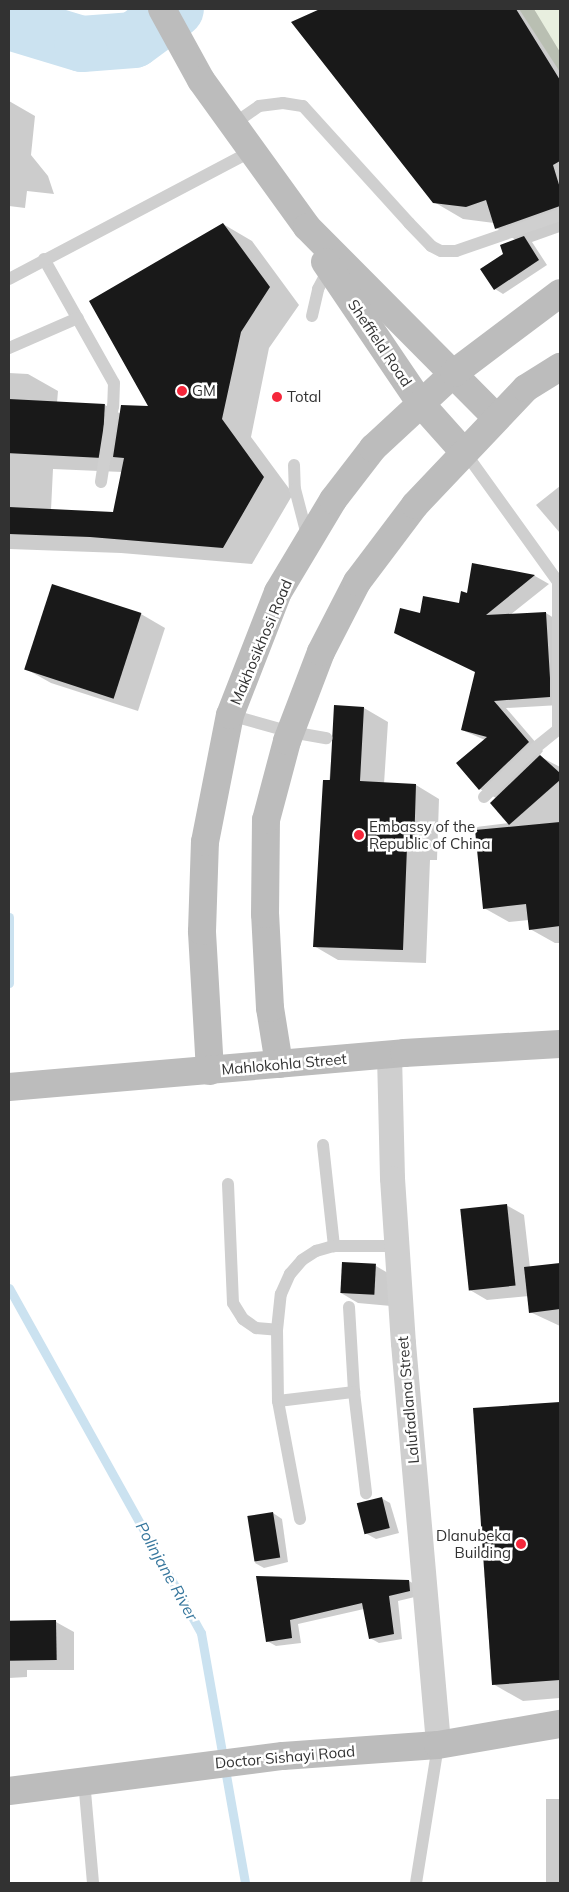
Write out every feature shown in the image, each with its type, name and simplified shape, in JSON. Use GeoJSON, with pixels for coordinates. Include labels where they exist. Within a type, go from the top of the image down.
{"type":"FeatureCollection","features":[{"type":"Feature","properties":{"kind":"main road","name":"Sheffield Road"},"geometry":{"type":"LineString","coordinates":[[162,9],[201,80],[250,152],[307,227],[496,417]]}},
{"type":"Feature","properties":{"kind":"main road","name":"Sheffield Road"},"geometry":{"type":"LineString","coordinates":[[307,227],[329,268],[421,404],[463,450]]}},
{"type":"Feature","properties":{"kind":"main road","name":"Makhosikhosi Road"},"geometry":{"type":"LineString","coordinates":[[210,1071],[202,931],[205,842],[230,715],[278,592],[334,500],[373,448],[454,373],[560,293]]}},
{"type":"Feature","properties":{"kind":"main road"},"geometry":{"type":"LineString","coordinates":[[279,1064],[270,1008],[265,914],[266,820],[291,732],[321,652],[357,582],[414,505],[463,450],[526,388],[560,367]]}},
{"type":"Feature","properties":{"kind":"main road","name":"Mahlokohla Street"},"geometry":{"type":"LineString","coordinates":[[9,1086],[388,1055],[560,1044]]}},
{"type":"Feature","properties":{"kind":"main road","name":"Doctor Sishayi Road"},"geometry":{"type":"LineString","coordinates":[[9,1790],[282,1756],[438,1745],[560,1724]]}},
{"type":"Feature","properties":{"kind":"street","name":"Lalufadlana Street"},"geometry":{"type":"LineString","coordinates":[[388,1055],[392,1178],[404,1352],[438,1745]]}},
{"type":"Feature","properties":{"kind":"lane"},"geometry":{"type":"LineString","coordinates":[[232,125],[259,106],[283,103],[303,106],[409,223],[431,246],[441,251],[456,250],[560,215]]}},
{"type":"Feature","properties":{"kind":"lane"},"geometry":{"type":"LineString","coordinates":[[9,279],[250,152]]}},
{"type":"Feature","properties":{"kind":"lane"},"geometry":{"type":"LineString","coordinates":[[44,259],[114,383],[114,406],[101,482]]}},
{"type":"Feature","properties":{"kind":"lane"},"geometry":{"type":"LineString","coordinates":[[312,316],[318,289],[329,268]]}},
{"type":"Feature","properties":{"kind":"lane"},"geometry":{"type":"LineString","coordinates":[[9,348],[78,318]]}},
{"type":"Feature","properties":{"kind":"lane"},"geometry":{"type":"LineString","coordinates":[[463,450],[559,581],[559,728],[484,797]]}},
{"type":"Feature","properties":{"kind":"lane"},"geometry":{"type":"LineString","coordinates":[[294,465],[295,489],[309,541]]}},
{"type":"Feature","properties":{"kind":"lane"},"geometry":{"type":"LineString","coordinates":[[230,715],[291,732],[326,738]]}},
{"type":"Feature","properties":{"kind":"lane"},"geometry":{"type":"LineString","coordinates":[[323,1144],[334,1246]]}},
{"type":"Feature","properties":{"kind":"lane"},"geometry":{"type":"LineString","coordinates":[[228,1184],[233,1303],[243,1319],[256,1328],[277,1330]]}},
{"type":"Feature","properties":{"kind":"lane"},"geometry":{"type":"LineString","coordinates":[[300,1519],[278,1400],[277,1330],[281,1294],[290,1274],[302,1260],[334,1246],[398,1246]]}},
{"type":"Feature","properties":{"kind":"lane"},"geometry":{"type":"LineString","coordinates":[[349,1307],[354,1392],[366,1493]]}},
{"type":"Feature","properties":{"kind":"lane"},"geometry":{"type":"LineString","coordinates":[[278,1400],[354,1392]]}},
{"type":"Feature","properties":{"kind":"lane"},"geometry":{"type":"LineString","coordinates":[[416,1883],[438,1745]]}},
{"type":"Feature","properties":{"kind":"lane"},"geometry":{"type":"LineString","coordinates":[[84,1780],[93,1883]]}},
{"type":"Feature","properties":{"kind":"green space"},"geometry":{"type":"Polygon","coordinates":[[[519,9],[560,9],[560,72],[519,9]]]}},
{"type":"Feature","properties":{"kind":"building"},"geometry":{"type":"Polygon","coordinates":[[[320,9],[516,9],[560,80],[560,161],[553,165],[560,188],[560,206],[495,229],[486,200],[466,207],[433,203],[291,22],[320,9]]]}},
{"type":"Feature","properties":{"kind":"building","name":"GM"},"geometry":{"type":"Polygon","coordinates":[[[223,223],[270,287],[241,332],[222,419],[264,477],[223,548],[90,537],[9,534],[9,507],[113,512],[124,458],[113,457],[121,405],[148,406],[89,301],[223,223]]]}},
{"type":"Feature","properties":{"kind":"building"},"geometry":{"type":"Polygon","coordinates":[[[524,236],[539,260],[494,290],[480,269],[503,254],[500,245],[524,236]]]}},
{"type":"Feature","properties":{"kind":"building"},"geometry":{"type":"Polygon","coordinates":[[[9,399],[105,404],[102,458],[9,453],[9,399]]]}},
{"type":"Feature","properties":{"kind":"building"},"geometry":{"type":"Polygon","coordinates":[[[472,563],[535,575],[486,615],[546,612],[550,678],[550,697],[494,701],[529,742],[479,790],[456,763],[487,737],[461,730],[475,672],[394,633],[400,608],[420,613],[423,596],[459,603],[461,591],[467,593],[472,563]]]}},
{"type":"Feature","properties":{"kind":"building"},"geometry":{"type":"Polygon","coordinates":[[[52,584],[141,613],[114,699],[24,670],[52,584]]]}},
{"type":"Feature","properties":{"kind":"building"},"geometry":{"type":"Polygon","coordinates":[[[334,705],[364,707],[360,781],[416,784],[414,848],[407,847],[403,950],[313,947],[323,780],[330,780],[334,705]]]}},
{"type":"Feature","properties":{"kind":"building"},"geometry":{"type":"Polygon","coordinates":[[[540,755],[560,773],[560,780],[509,825],[490,803],[540,755]]]}},
{"type":"Feature","properties":{"kind":"building"},"geometry":{"type":"Polygon","coordinates":[[[560,822],[560,926],[529,930],[526,904],[483,909],[475,830],[560,822]]]}},
{"type":"Feature","properties":{"kind":"building"},"geometry":{"type":"Polygon","coordinates":[[[507,1204],[516,1286],[469,1290],[460,1209],[507,1204]]]}},
{"type":"Feature","properties":{"kind":"building"},"geometry":{"type":"Polygon","coordinates":[[[342,1262],[376,1264],[374,1295],[340,1293],[342,1262]]]}},
{"type":"Feature","properties":{"kind":"building"},"geometry":{"type":"Polygon","coordinates":[[[560,1263],[560,1309],[529,1313],[524,1267],[560,1263]]]}},
{"type":"Feature","properties":{"kind":"building","name":"Dlanubeka Building"},"geometry":{"type":"Polygon","coordinates":[[[560,1402],[560,1680],[492,1685],[473,1408],[560,1402]]]}},
{"type":"Feature","properties":{"kind":"building"},"geometry":{"type":"Polygon","coordinates":[[[382,1497],[390,1528],[365,1534],[357,1503],[382,1497]]]}},
{"type":"Feature","properties":{"kind":"building"},"geometry":{"type":"Polygon","coordinates":[[[273,1512],[280,1557],[255,1562],[247,1516],[273,1512]]]}},
{"type":"Feature","properties":{"kind":"building"},"geometry":{"type":"Polygon","coordinates":[[[256,1576],[409,1580],[410,1591],[389,1596],[394,1634],[369,1639],[362,1603],[290,1620],[292,1638],[266,1642],[256,1576]]]}},
{"type":"Feature","properties":{"kind":"building"},"geometry":{"type":"Polygon","coordinates":[[[56,1620],[57,1660],[10,1661],[9,1621],[56,1620]]]}},
{"type":"Feature","properties":{"kind":"waterway"},"geometry":{"type":"LineString","coordinates":[[9,22],[82,44],[134,40],[176,9]]}},
{"type":"Feature","properties":{"kind":"waterway","name":"Polinjane River"},"geometry":{"type":"LineString","coordinates":[[9,917],[9,983]]}},
{"type":"Feature","properties":{"kind":"waterway","name":"Polinjane River"},"geometry":{"type":"LineString","coordinates":[[9,1288],[201,1633],[245,1883]]}},
{"type":"Feature","properties":{"kind":"place","name":"GM"},"geometry":{"type":"Point","coordinates":[182,391]}},
{"type":"Feature","properties":{"kind":"place","name":"Total"},"geometry":{"type":"Point","coordinates":[277,397]}},
{"type":"Feature","properties":{"kind":"place","name":"Embassy of the Republic of China"},"geometry":{"type":"Point","coordinates":[359,835]}},
{"type":"Feature","properties":{"kind":"place","name":"Dlanubeka Building"},"geometry":{"type":"Point","coordinates":[521,1544]}}]}
